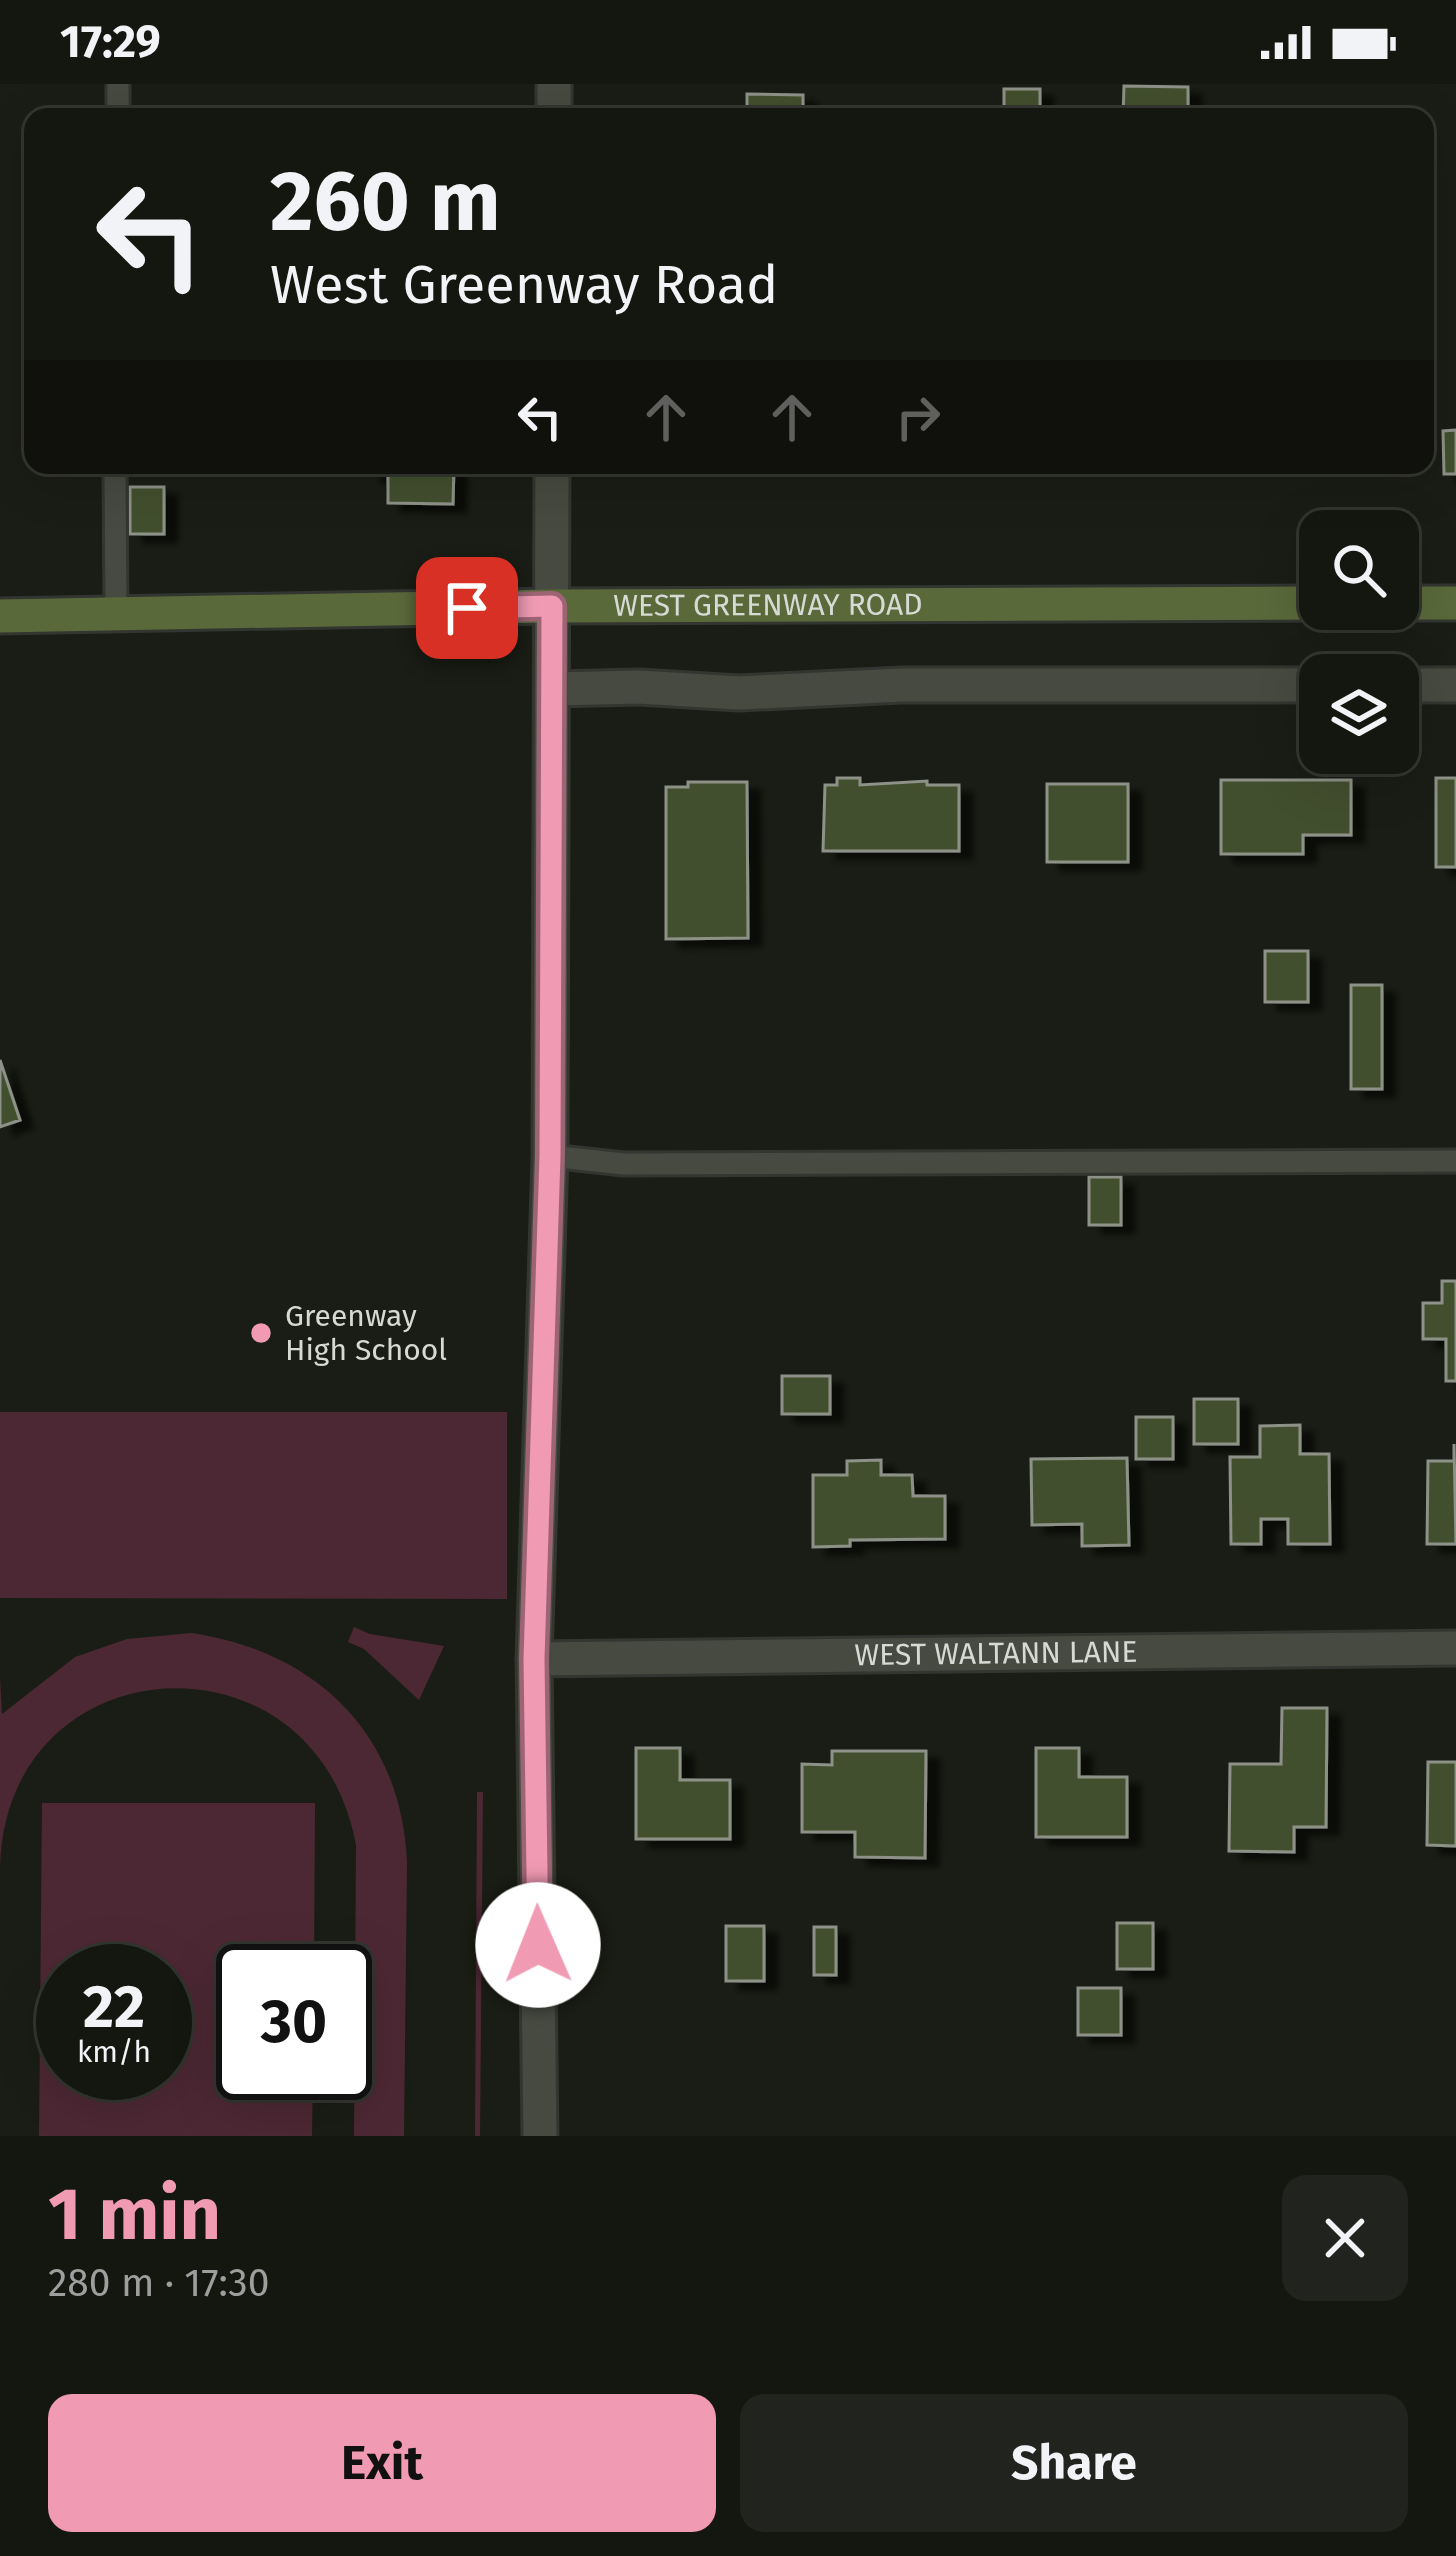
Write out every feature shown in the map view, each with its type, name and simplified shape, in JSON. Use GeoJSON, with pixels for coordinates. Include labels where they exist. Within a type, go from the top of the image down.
{"type":"FeatureCollection","features":[{"type":"Feature","properties":{"kind":"main road"},"geometry":{"type":"LineString","coordinates":[[1419,603],[1456,603]]}},
{"type":"Feature","properties":{"kind":"main road","name":"WEST GREENWAY ROAD"},"geometry":{"type":"LineString","coordinates":[[0,616],[552,606],[1299,604]]}},
{"type":"Feature","properties":{"kind":"street"},"geometry":{"type":"LineString","coordinates":[[540,2136],[534,1659],[550,1156],[552,474]]}},
{"type":"Feature","properties":{"kind":"street"},"geometry":{"type":"LineString","coordinates":[[553,689],[639,687],[740,693],[901,686],[1299,685]]}},
{"type":"Feature","properties":{"kind":"street"},"geometry":{"type":"LineString","coordinates":[[1419,685],[1456,685]]}},
{"type":"Feature","properties":{"kind":"street","name":"WEST WALTANN LANE"},"geometry":{"type":"LineString","coordinates":[[534,1659],[1456,1648]]}},
{"type":"Feature","properties":{"kind":"lane"},"geometry":{"type":"LineString","coordinates":[[116,474],[116,615]]}},
{"type":"Feature","properties":{"kind":"lane"},"geometry":{"type":"LineString","coordinates":[[550,1156],[624,1164],[1456,1161]]}},
{"type":"Feature","properties":{"kind":"shaded area"},"geometry":{"type":"Polygon","coordinates":[[[0,1412],[507,1412],[507,1599],[0,1598],[0,1412]]]}},
{"type":"Feature","properties":{"kind":"shaded area"},"geometry":{"type":"Polygon","coordinates":[[[354,1627],[444,1646],[419,1700],[364,1649],[348,1642],[354,1627]]]}},
{"type":"Feature","properties":{"kind":"shaded area"},"geometry":{"type":"Polygon","coordinates":[[[191,1633],[277,1658],[344,1706],[369,1738],[389,1775],[407,1863],[404,2136],[354,2136],[354,2100],[372,2100],[372,1944],[355,1944],[356,1845],[329,1773],[284,1723],[227,1695],[164,1688],[104,1703],[52,1738],[15,1793],[0,1868],[0,1677],[2,1714],[75,1657],[127,1639],[191,1633]]]}},
{"type":"Feature","properties":{"kind":"shaded area"},"geometry":{"type":"Polygon","coordinates":[[[477,1792],[483,1792],[480,2136],[475,2136],[477,1792]]]}},
{"type":"Feature","properties":{"kind":"shaded area"},"geometry":{"type":"Polygon","coordinates":[[[42,1803],[315,1803],[314,1944],[216,1944],[216,2100],[313,2100],[312,2136],[39,2136],[39,2100],[192,2100],[192,1944],[41,1944],[42,1803]]]}},
{"type":"Feature","properties":{"kind":"building"},"geometry":{"type":"Polygon","coordinates":[[[1124,86],[1188,87],[1188,108],[1123,108],[1124,86]]]}},
{"type":"Feature","properties":{"kind":"building"},"geometry":{"type":"Polygon","coordinates":[[[1004,89],[1040,89],[1040,108],[1004,108],[1004,89]]]}},
{"type":"Feature","properties":{"kind":"building"},"geometry":{"type":"Polygon","coordinates":[[[747,94],[803,95],[803,108],[747,108],[747,94]]]}},
{"type":"Feature","properties":{"kind":"building"},"geometry":{"type":"Polygon","coordinates":[[[1456,430],[1456,474],[1444,474],[1443,431],[1456,430]]]}},
{"type":"Feature","properties":{"kind":"building"},"geometry":{"type":"Polygon","coordinates":[[[369,474],[454,474],[453,504],[388,503],[388,475],[369,474]]]}},
{"type":"Feature","properties":{"kind":"building"},"geometry":{"type":"Polygon","coordinates":[[[130,487],[164,487],[164,534],[130,534],[130,487]]]}},
{"type":"Feature","properties":{"kind":"building"},"geometry":{"type":"Polygon","coordinates":[[[837,778],[860,778],[860,785],[927,781],[927,785],[959,785],[959,851],[823,851],[825,785],[837,785],[837,778]]]}},
{"type":"Feature","properties":{"kind":"building"},"geometry":{"type":"Polygon","coordinates":[[[1436,778],[1456,778],[1456,867],[1436,867],[1436,778]]]}},
{"type":"Feature","properties":{"kind":"building"},"geometry":{"type":"Polygon","coordinates":[[[1221,780],[1351,780],[1351,835],[1303,835],[1303,854],[1221,854],[1221,780]]]}},
{"type":"Feature","properties":{"kind":"building"},"geometry":{"type":"Polygon","coordinates":[[[688,782],[747,782],[748,938],[666,939],[666,787],[688,787],[688,782]]]}},
{"type":"Feature","properties":{"kind":"building"},"geometry":{"type":"Polygon","coordinates":[[[1047,784],[1128,784],[1128,862],[1047,862],[1047,784]]]}},
{"type":"Feature","properties":{"kind":"building"},"geometry":{"type":"Polygon","coordinates":[[[1265,951],[1308,951],[1308,1002],[1265,1002],[1265,951]]]}},
{"type":"Feature","properties":{"kind":"building"},"geometry":{"type":"Polygon","coordinates":[[[1351,985],[1382,985],[1382,1089],[1351,1089],[1351,985]]]}},
{"type":"Feature","properties":{"kind":"building"},"geometry":{"type":"Polygon","coordinates":[[[0,1060],[20,1120],[0,1127],[0,1060]]]}},
{"type":"Feature","properties":{"kind":"building"},"geometry":{"type":"Polygon","coordinates":[[[1089,1177],[1121,1177],[1121,1225],[1089,1225],[1089,1177]]]}},
{"type":"Feature","properties":{"kind":"building"},"geometry":{"type":"Polygon","coordinates":[[[1442,1281],[1456,1281],[1456,1381],[1446,1381],[1446,1339],[1423,1339],[1423,1303],[1442,1303],[1442,1281]]]}},
{"type":"Feature","properties":{"kind":"building"},"geometry":{"type":"Polygon","coordinates":[[[782,1376],[830,1376],[830,1414],[782,1414],[782,1376]]]}},
{"type":"Feature","properties":{"kind":"building"},"geometry":{"type":"Polygon","coordinates":[[[1194,1399],[1238,1399],[1238,1444],[1194,1444],[1194,1399]]]}},
{"type":"Feature","properties":{"kind":"building"},"geometry":{"type":"Polygon","coordinates":[[[1136,1417],[1173,1417],[1173,1459],[1136,1459],[1136,1417]]]}},
{"type":"Feature","properties":{"kind":"building"},"geometry":{"type":"Polygon","coordinates":[[[1300,1425],[1300,1454],[1329,1454],[1330,1544],[1288,1544],[1288,1519],[1261,1519],[1261,1544],[1231,1544],[1230,1457],[1260,1457],[1260,1426],[1300,1425]]]}},
{"type":"Feature","properties":{"kind":"building"},"geometry":{"type":"Polygon","coordinates":[[[1454,1444],[1456,1544],[1427,1544],[1428,1461],[1454,1461],[1454,1444]]]}},
{"type":"Feature","properties":{"kind":"building"},"geometry":{"type":"Polygon","coordinates":[[[1127,1458],[1129,1545],[1082,1546],[1082,1524],[1032,1525],[1031,1459],[1127,1458]]]}},
{"type":"Feature","properties":{"kind":"building"},"geometry":{"type":"Polygon","coordinates":[[[881,1460],[881,1475],[912,1475],[913,1496],[945,1496],[945,1539],[850,1540],[850,1546],[813,1547],[813,1475],[847,1475],[847,1461],[881,1460]]]}},
{"type":"Feature","properties":{"kind":"building"},"geometry":{"type":"Polygon","coordinates":[[[1282,1708],[1327,1708],[1326,1827],[1294,1827],[1294,1852],[1229,1851],[1230,1764],[1281,1764],[1282,1708]]]}},
{"type":"Feature","properties":{"kind":"building"},"geometry":{"type":"Polygon","coordinates":[[[636,1748],[680,1748],[680,1780],[730,1780],[730,1839],[636,1839],[636,1748]]]}},
{"type":"Feature","properties":{"kind":"building"},"geometry":{"type":"Polygon","coordinates":[[[1036,1748],[1079,1748],[1079,1777],[1127,1777],[1127,1837],[1036,1837],[1036,1748]]]}},
{"type":"Feature","properties":{"kind":"building"},"geometry":{"type":"Polygon","coordinates":[[[832,1751],[926,1751],[925,1858],[855,1857],[855,1832],[802,1832],[802,1764],[832,1765],[832,1751]]]}},
{"type":"Feature","properties":{"kind":"building"},"geometry":{"type":"Polygon","coordinates":[[[1428,1762],[1456,1762],[1456,1846],[1427,1845],[1428,1762]]]}},
{"type":"Feature","properties":{"kind":"building"},"geometry":{"type":"Polygon","coordinates":[[[1117,1923],[1153,1923],[1153,1969],[1117,1969],[1117,1923]]]}},
{"type":"Feature","properties":{"kind":"building"},"geometry":{"type":"Polygon","coordinates":[[[726,1926],[764,1926],[764,1981],[726,1981],[726,1926]]]}},
{"type":"Feature","properties":{"kind":"building"},"geometry":{"type":"Polygon","coordinates":[[[814,1927],[836,1927],[836,1975],[814,1975],[814,1927]]]}},
{"type":"Feature","properties":{"kind":"building"},"geometry":{"type":"Polygon","coordinates":[[[1078,1988],[1121,1988],[1121,2035],[1078,2035],[1078,1988]]]}},
{"type":"Feature","properties":{"kind":"place","name":"Greenway High School"},"geometry":{"type":"Point","coordinates":[261,1333]}},
{"type":"Feature","properties":{"kind":"route"},"geometry":{"type":"LineString","coordinates":[[467,608],[552,606],[550,1156],[534,1659],[538,1945]]}}]}
